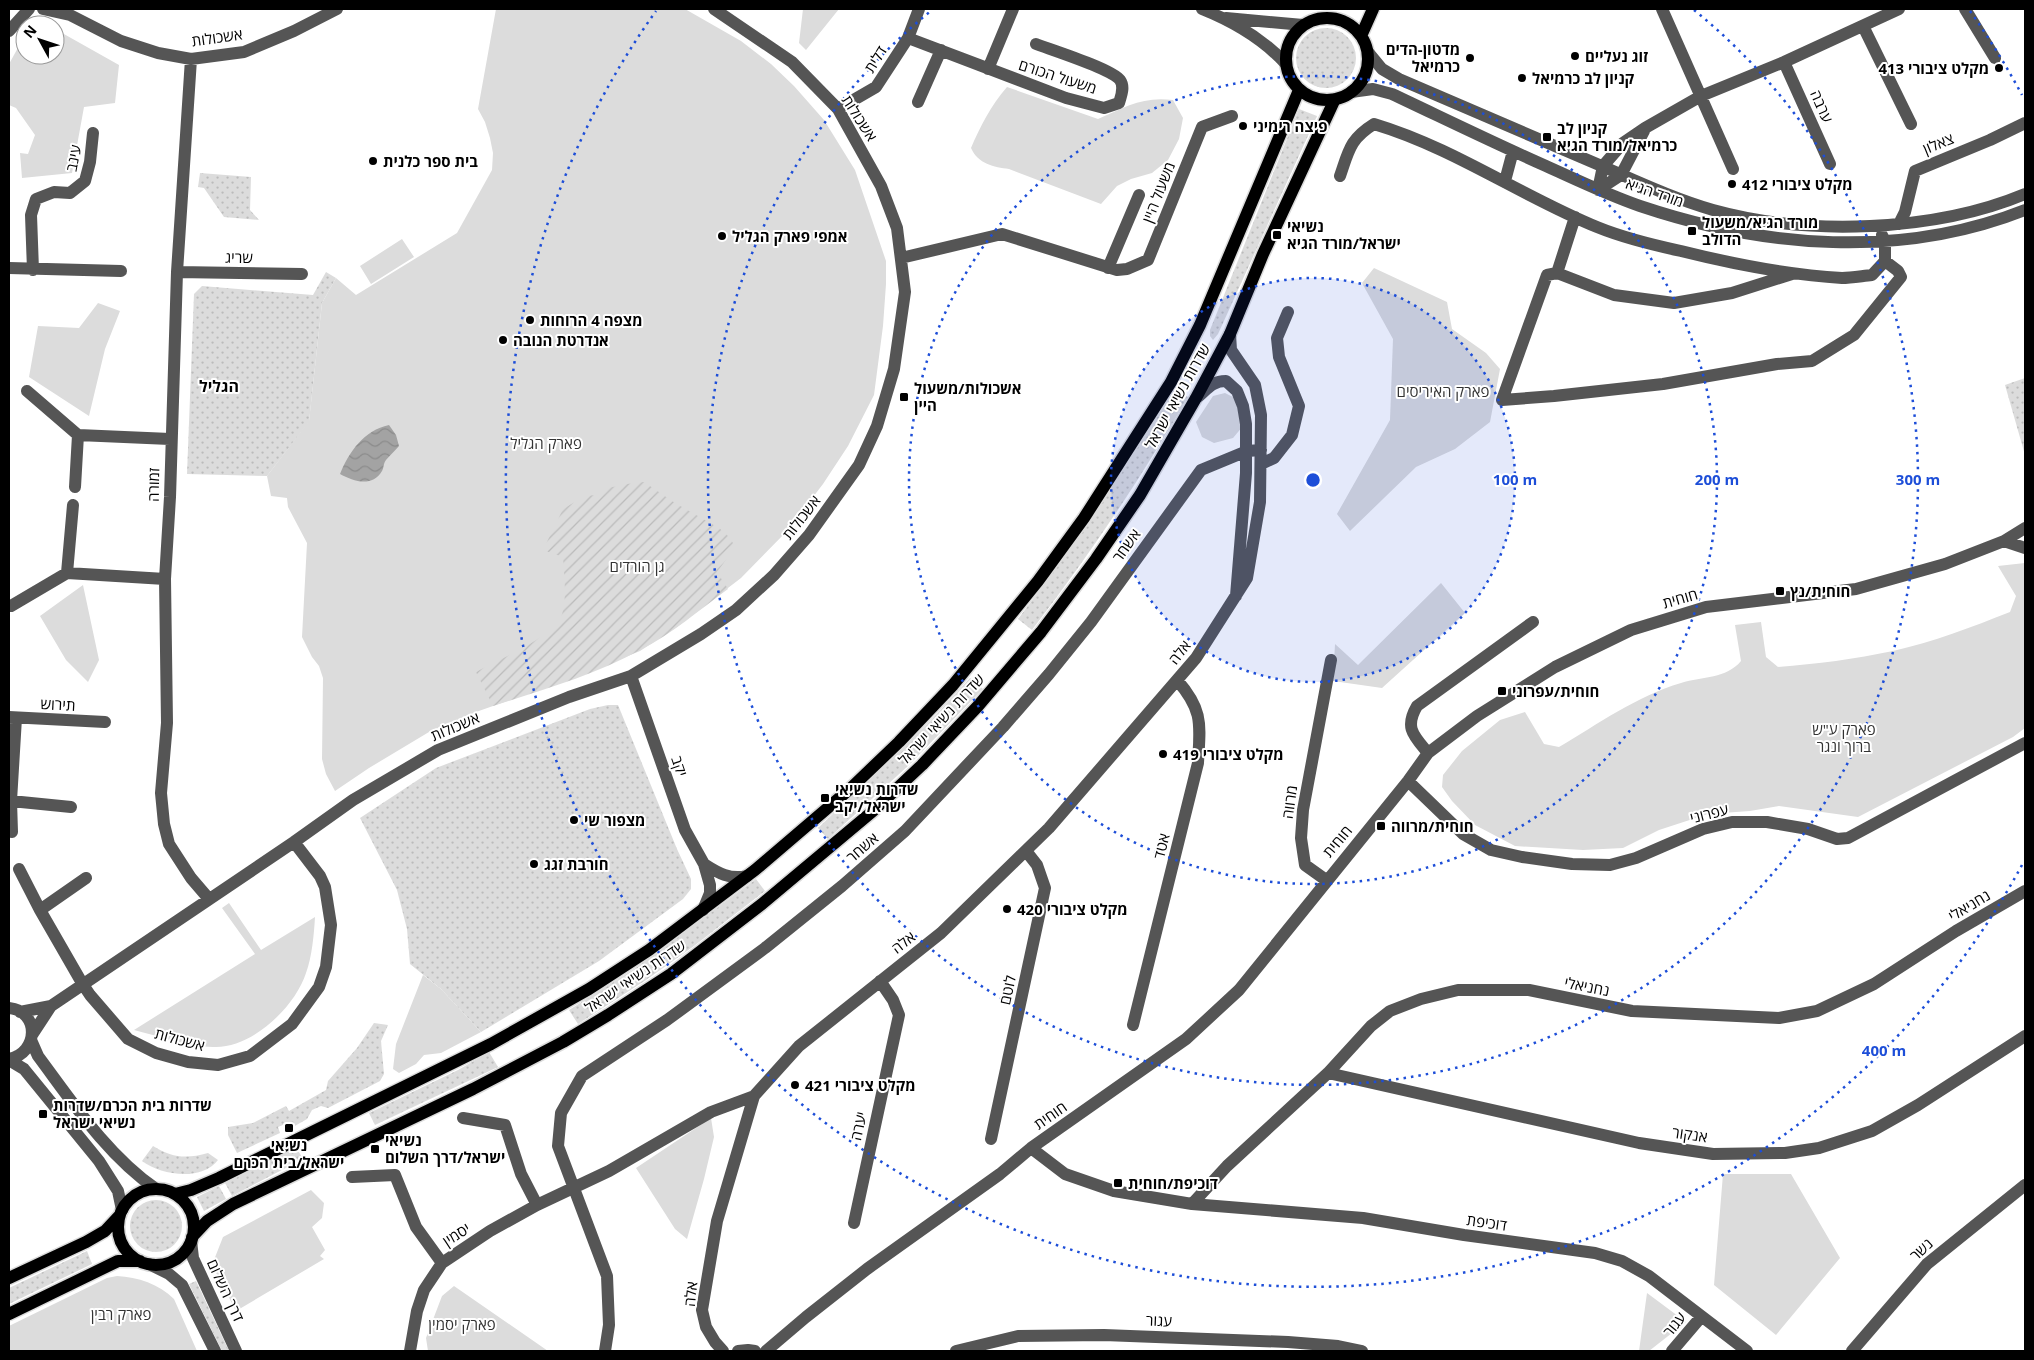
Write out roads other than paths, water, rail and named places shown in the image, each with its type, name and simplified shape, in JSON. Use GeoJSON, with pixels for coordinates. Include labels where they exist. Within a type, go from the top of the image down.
{"type":"FeatureCollection","features":[{"type":"Feature","properties":{"kind":"main road"},"geometry":{"type":"LineString","coordinates":[[1362,36],[1372,9]]}},
{"type":"Feature","properties":{"kind":"main road"},"geometry":{"type":"LineString","coordinates":[[1330,13],[1346,22],[1362,36],[1368,52],[1368,62],[1363,79],[1351,92],[1335,99],[1316,98],[1299,90],[1288,74],[1286,64],[1288,45],[1294,34],[1303,25],[1314,19],[1330,13]]}},
{"type":"Feature","properties":{"kind":"main road","name":"שדרות נשיאי ישראל"},"geometry":{"type":"LineString","coordinates":[[175,1194],[191,1190],[219,1178],[491,1044],[589,989],[650,950],[703,910],[747,876],[851,788],[932,707],[998,631],[1084,518],[1171,382],[1200,325],[1299,90]]}},
{"type":"Feature","properties":{"kind":"main road","name":"שדרות נשיאי ישראל"},"geometry":{"type":"LineString","coordinates":[[192,1239],[207,1221],[233,1204],[473,1089],[570,1038],[670,974],[775,894],[873,811],[922,765],[978,706],[1035,639],[1096,559],[1140,495],[1196,398],[1230,334],[1263,254],[1335,99]]}},
{"type":"Feature","properties":{"kind":"main road"},"geometry":{"type":"LineString","coordinates":[[9,1278],[99,1235],[105,1231],[133,1197],[140,1192],[156,1189],[175,1194],[185,1203],[192,1214],[194,1228],[192,1239],[184,1252],[168,1263],[118,1261],[9,1314]]}},
{"type":"Feature","properties":{"kind":"main road"},"geometry":{"type":"LineString","coordinates":[[120,1213],[118,1233],[121,1242],[132,1256],[144,1263]]}},
{"type":"Feature","properties":{"kind":"street"},"geometry":{"type":"LineString","coordinates":[[9,31],[29,9]]}},
{"type":"Feature","properties":{"kind":"street","name":"אשכולות"},"geometry":{"type":"LineString","coordinates":[[43,9],[68,12],[121,41],[158,53],[191,59],[244,52],[294,31],[337,9]]}},
{"type":"Feature","properties":{"kind":"street","name":"אשכולות"},"geometry":{"type":"LineString","coordinates":[[9,1059],[22,1054],[51,1006],[82,983],[294,842],[352,800],[438,750],[569,697],[631,676],[708,630],[736,610],[774,575],[809,535],[859,465],[878,426],[894,369],[905,292],[897,228],[881,186],[838,109],[792,62],[714,9]]}},
{"type":"Feature","properties":{"kind":"street","name":"דלית"},"geometry":{"type":"LineString","coordinates":[[838,109],[876,87],[908,38],[919,9]]}},
{"type":"Feature","properties":{"kind":"street"},"geometry":{"type":"LineString","coordinates":[[988,69],[1013,9]]}},
{"type":"Feature","properties":{"kind":"street"},"geometry":{"type":"LineString","coordinates":[[1202,9],[1224,17],[1303,25]]}},
{"type":"Feature","properties":{"kind":"street"},"geometry":{"type":"LineString","coordinates":[[1662,9],[1733,169]]}},
{"type":"Feature","properties":{"kind":"street"},"geometry":{"type":"LineString","coordinates":[[1598,190],[1603,166],[1623,143],[1645,128],[1701,96],[1784,62],[1899,9]]}},
{"type":"Feature","properties":{"kind":"street"},"geometry":{"type":"LineString","coordinates":[[1965,9],[1995,58]]}},
{"type":"Feature","properties":{"kind":"street"},"geometry":{"type":"LineString","coordinates":[[1224,17],[1276,54],[1286,64]]}},
{"type":"Feature","properties":{"kind":"street"},"geometry":{"type":"LineString","coordinates":[[1863,26],[1911,124]]}},
{"type":"Feature","properties":{"kind":"street","name":"משעול הכורם"},"geometry":{"type":"LineString","coordinates":[[908,38],[1066,98],[1104,108],[1119,103],[1123,89],[1120,80],[1109,72],[1036,44]]}},
{"type":"Feature","properties":{"kind":"street"},"geometry":{"type":"LineString","coordinates":[[918,102],[941,50]]}},
{"type":"Feature","properties":{"kind":"street","name":"מורד הגיא"},"geometry":{"type":"LineString","coordinates":[[1368,52],[1382,70],[1399,78],[1621,174],[1712,210],[1739,216],[1785,224],[1828,227],[1878,226],[1899,224],[1971,210],[2025,194]]}},
{"type":"Feature","properties":{"kind":"street","name":"זמורה"},"geometry":{"type":"LineString","coordinates":[[191,59],[177,272],[170,439],[170,497],[165,579],[166,723],[161,793],[164,824],[169,844],[191,878],[209,899]]}},
{"type":"Feature","properties":{"kind":"street","name":"ערבה"},"geometry":{"type":"LineString","coordinates":[[1784,62],[1830,164]]}},
{"type":"Feature","properties":{"kind":"street","name":"מורד הגיא"},"geometry":{"type":"LineString","coordinates":[[1351,92],[1373,89],[1392,94],[1598,190],[1639,206],[1734,232],[1782,240],[1826,243],[1885,242],[1976,226],[2025,210]]}},
{"type":"Feature","properties":{"kind":"street","name":"משעול היין"},"geometry":{"type":"LineString","coordinates":[[902,258],[1002,234],[1108,268],[1127,269],[1148,260],[1202,127],[1232,116]]}},
{"type":"Feature","properties":{"kind":"street","name":"צאלון"},"geometry":{"type":"LineString","coordinates":[[1899,224],[1905,212],[1914,171],[1990,140],[2025,123]]}},
{"type":"Feature","properties":{"kind":"street"},"geometry":{"type":"LineString","coordinates":[[1340,176],[1349,149],[1354,141],[1360,133],[1374,124],[1395,130],[1449,152],[1599,228],[1720,261],[1843,278],[1872,275],[1885,261],[1885,242],[1878,226]]}},
{"type":"Feature","properties":{"kind":"street"},"geometry":{"type":"LineString","coordinates":[[1598,190],[1621,174],[1645,128]]}},
{"type":"Feature","properties":{"kind":"street","name":"עינב"},"geometry":{"type":"LineString","coordinates":[[33,270],[31,215],[36,199],[54,192],[70,193],[85,181],[90,162],[93,134]]}},
{"type":"Feature","properties":{"kind":"street"},"geometry":{"type":"LineString","coordinates":[[1505,181],[1513,151]]}},
{"type":"Feature","properties":{"kind":"street","name":"משעול היין"},"geometry":{"type":"LineString","coordinates":[[1108,268],[1139,195]]}},
{"type":"Feature","properties":{"kind":"street"},"geometry":{"type":"LineString","coordinates":[[1557,273],[1575,217]]}},
{"type":"Feature","properties":{"kind":"street"},"geometry":{"type":"LineString","coordinates":[[1796,272],[1732,293],[1674,303],[1614,295],[1557,273],[1547,275],[1502,400],[1656,385],[1777,364],[1812,361],[1854,335],[1891,291],[1900,277],[1898,271],[1885,261]]}},
{"type":"Feature","properties":{"kind":"street"},"geometry":{"type":"LineString","coordinates":[[9,268],[121,272]]}},
{"type":"Feature","properties":{"kind":"street","name":"שריג"},"geometry":{"type":"LineString","coordinates":[[177,272],[302,274]]}},
{"type":"Feature","properties":{"kind":"street"},"geometry":{"type":"LineString","coordinates":[[1261,464],[1274,458],[1292,435],[1299,406],[1279,357],[1277,338],[1288,312]]}},
{"type":"Feature","properties":{"kind":"street","name":"אלה"},"geometry":{"type":"LineString","coordinates":[[723,1351],[706,1327],[702,1310],[717,1221],[754,1096],[799,1046],[941,933],[1049,828],[1196,658],[1247,578],[1260,502],[1261,415],[1255,386],[1231,350],[1230,334]]}},
{"type":"Feature","properties":{"kind":"street","name":"אלה"},"geometry":{"type":"LineString","coordinates":[[1196,398],[1211,384],[1218,381],[1226,381],[1237,391],[1243,406],[1247,450],[1235,599]]}},
{"type":"Feature","properties":{"kind":"street"},"geometry":{"type":"LineString","coordinates":[[27,391],[78,435],[170,439]]}},
{"type":"Feature","properties":{"kind":"street"},"geometry":{"type":"LineString","coordinates":[[75,486],[78,435]]}},
{"type":"Feature","properties":{"kind":"street","name":"אשחר"},"geometry":{"type":"LineString","coordinates":[[573,1188],[558,1146],[561,1113],[582,1076],[667,1020],[765,948],[842,886],[905,831],[1049,674],[1091,622],[1201,470],[1247,450],[1261,450]]}},
{"type":"Feature","properties":{"kind":"street"},"geometry":{"type":"LineString","coordinates":[[67,573],[73,505]]}},
{"type":"Feature","properties":{"kind":"street","name":"חוחית"},"geometry":{"type":"LineString","coordinates":[[766,1351],[867,1269],[1000,1174],[1031,1148],[1186,1039],[1239,990],[1326,880],[1408,782],[1428,754],[1477,716],[1555,667],[1630,630],[1706,607],[1856,589],[1945,564],[2004,541],[2025,528]]}},
{"type":"Feature","properties":{"kind":"street"},"geometry":{"type":"LineString","coordinates":[[2004,541],[2025,548]]}},
{"type":"Feature","properties":{"kind":"street"},"geometry":{"type":"LineString","coordinates":[[11,606],[67,573],[165,579]]}},
{"type":"Feature","properties":{"kind":"street"},"geometry":{"type":"LineString","coordinates":[[1428,754],[1413,734],[1410,718],[1417,706],[1533,622]]}},
{"type":"Feature","properties":{"kind":"street","name":"מרווה"},"geometry":{"type":"LineString","coordinates":[[1326,880],[1305,865],[1301,838],[1303,810],[1331,660]]}},
{"type":"Feature","properties":{"kind":"street","name":"יקב"},"geometry":{"type":"LineString","coordinates":[[631,676],[685,830],[704,864],[710,885],[710,893],[703,910]]}},
{"type":"Feature","properties":{"kind":"street","name":"אטד"},"geometry":{"type":"LineString","coordinates":[[1133,1025],[1198,763],[1200,719],[1189,693],[1178,680]]}},
{"type":"Feature","properties":{"kind":"street"},"geometry":{"type":"LineString","coordinates":[[12,718],[12,832]]}},
{"type":"Feature","properties":{"kind":"street","name":"תירוש"},"geometry":{"type":"LineString","coordinates":[[12,718],[105,722]]}},
{"type":"Feature","properties":{"kind":"street","name":"עפרוני"},"geometry":{"type":"LineString","coordinates":[[1408,782],[1463,834],[1491,850],[1522,857],[1572,864],[1610,865],[1636,858],[1697,832],[1732,822],[1767,822],[1808,829],[1837,839],[1848,838],[2025,742]]}},
{"type":"Feature","properties":{"kind":"street"},"geometry":{"type":"LineString","coordinates":[[12,801],[71,807]]}},
{"type":"Feature","properties":{"kind":"street","name":"אשכולות"},"geometry":{"type":"LineString","coordinates":[[19,869],[82,983],[90,995],[128,1038],[156,1053],[188,1062],[218,1065],[250,1056],[292,1024],[319,987],[326,968],[331,925],[325,887],[320,876],[294,842]]}},
{"type":"Feature","properties":{"kind":"street","name":"לוטם"},"geometry":{"type":"LineString","coordinates":[[991,1140],[1045,888],[1037,865],[1026,851]]}},
{"type":"Feature","properties":{"kind":"street"},"geometry":{"type":"LineString","coordinates":[[704,864],[732,878],[747,876]]}},
{"type":"Feature","properties":{"kind":"street"},"geometry":{"type":"LineString","coordinates":[[40,910],[86,878]]}},
{"type":"Feature","properties":{"kind":"street","name":"נחניאלי"},"geometry":{"type":"LineString","coordinates":[[1192,1204],[1227,1166],[1328,1073],[1371,1026],[1390,1011],[1421,999],[1458,990],[1529,990],[1632,1011],[1779,1018],[1817,1011],[1874,984],[1956,931],[2025,891]]}},
{"type":"Feature","properties":{"kind":"street","name":"יערה"},"geometry":{"type":"LineString","coordinates":[[854,1223],[899,1015],[893,1000],[880,981]]}},
{"type":"Feature","properties":{"kind":"street","name":"אשכולות"},"geometry":{"type":"LineString","coordinates":[[14,1010],[51,1006]]}},
{"type":"Feature","properties":{"kind":"street"},"geometry":{"type":"LineString","coordinates":[[14,1010],[26,1017],[30,1024],[38,1056],[111,1150],[127,1166],[156,1189]]}},
{"type":"Feature","properties":{"kind":"street","name":"אנקור"},"geometry":{"type":"LineString","coordinates":[[1328,1073],[1639,1143],[1713,1154],[1785,1153],[1819,1148],[1872,1131],[1918,1105],[2025,1036]]}},
{"type":"Feature","properties":{"kind":"street"},"geometry":{"type":"LineString","coordinates":[[9,1059],[24,1069],[99,1160],[118,1191],[120,1213]]}},
{"type":"Feature","properties":{"kind":"street","name":"יסמין"},"geometry":{"type":"LineString","coordinates":[[410,1351],[417,1311],[424,1290],[442,1263],[490,1231],[537,1205],[630,1159],[711,1112],[754,1096]]}},
{"type":"Feature","properties":{"kind":"street"},"geometry":{"type":"LineString","coordinates":[[463,1118],[505,1125],[521,1174],[537,1205]]}},
{"type":"Feature","properties":{"kind":"street","name":"דוכיפת"},"geometry":{"type":"LineString","coordinates":[[1031,1148],[1065,1174],[1114,1191],[1192,1204],[1363,1218],[1464,1235],[1595,1253],[1622,1261],[1649,1276],[1747,1351]]}},
{"type":"Feature","properties":{"kind":"street"},"geometry":{"type":"LineString","coordinates":[[352,1177],[395,1174],[416,1227],[442,1263]]}},
{"type":"Feature","properties":{"kind":"street","name":"נשר"},"geometry":{"type":"LineString","coordinates":[[1852,1351],[1927,1264],[2025,1185]]}},
{"type":"Feature","properties":{"kind":"street"},"geometry":{"type":"LineString","coordinates":[[573,1188],[607,1276],[609,1325],[605,1351]]}},
{"type":"Feature","properties":{"kind":"street","name":"דרך השלום"},"geometry":{"type":"LineString","coordinates":[[192,1239],[193,1258],[236,1351]]}},
{"type":"Feature","properties":{"kind":"street"},"geometry":{"type":"LineString","coordinates":[[144,1263],[169,1274],[182,1285],[215,1351]]}},
{"type":"Feature","properties":{"kind":"street","name":"עגור"},"geometry":{"type":"LineString","coordinates":[[1672,1351],[1701,1317]]}},
{"type":"Feature","properties":{"kind":"street","name":"עגור"},"geometry":{"type":"LineString","coordinates":[[956,1351],[1018,1336],[1104,1335],[1288,1342],[1338,1346],[1362,1351]]}},
{"type":"Feature","properties":{"kind":"street"},"geometry":{"type":"LineString","coordinates":[[738,1351],[755,1351]]}},
{"type":"Feature","properties":{"kind":"water"},"geometry":{"type":"Polygon","coordinates":[[[389,425],[396,435],[399,446],[386,460],[383,470],[378,476],[373,480],[356,481],[340,474],[358,443],[372,432],[389,425]]]}},
{"type":"Feature","properties":{"kind":"place","name":"זוג נעליים"},"geometry":{"type":"Point","coordinates":[1575,56]}},
{"type":"Feature","properties":{"kind":"place","name":"מדטון-הדים כרמיאל"},"geometry":{"type":"Point","coordinates":[1470,58]}},
{"type":"Feature","properties":{"kind":"place","name":"מקלט ציבורי 413"},"geometry":{"type":"Point","coordinates":[1999,68]}},
{"type":"Feature","properties":{"kind":"place","name":"קניון לב כרמיאל"},"geometry":{"type":"Point","coordinates":[1522,78]}},
{"type":"Feature","properties":{"kind":"place","name":"פיצה רימיני"},"geometry":{"type":"Point","coordinates":[1243,126]}},
{"type":"Feature","properties":{"kind":"place","name":"קניון לב כרמיאל/מורד הגיא"},"geometry":{"type":"Point","coordinates":[1547,137]}},
{"type":"Feature","properties":{"kind":"place","name":"בית ספר כלנית"},"geometry":{"type":"Point","coordinates":[373,161]}},
{"type":"Feature","properties":{"kind":"place","name":"מקלט ציבורי 412"},"geometry":{"type":"Point","coordinates":[1732,184]}},
{"type":"Feature","properties":{"kind":"place","name":"מורד הגיא/משעול הדולב"},"geometry":{"type":"Point","coordinates":[1692,231]}},
{"type":"Feature","properties":{"kind":"place","name":"נשיאי ישראל/מורד הגיא"},"geometry":{"type":"Point","coordinates":[1277,235]}},
{"type":"Feature","properties":{"kind":"place","name":"אמפי פארק הגליל"},"geometry":{"type":"Point","coordinates":[722,236]}},
{"type":"Feature","properties":{"kind":"place","name":"מצפה 4 הרוחות"},"geometry":{"type":"Point","coordinates":[530,320]}},
{"type":"Feature","properties":{"kind":"place","name":"אנדרטת הנובה"},"geometry":{"type":"Point","coordinates":[503,340]}},
{"type":"Feature","properties":{"kind":"place","name":"אשכולות/משעול היין"},"geometry":{"type":"Point","coordinates":[904,397]}},
{"type":"Feature","properties":{"kind":"place","name":"חוחית/נץ"},"geometry":{"type":"Point","coordinates":[1780,591]}},
{"type":"Feature","properties":{"kind":"place","name":"חוחית/עפרוני"},"geometry":{"type":"Point","coordinates":[1502,691]}},
{"type":"Feature","properties":{"kind":"place","name":"מקלט ציבורי 419"},"geometry":{"type":"Point","coordinates":[1163,754]}},
{"type":"Feature","properties":{"kind":"place","name":"שדרות נשיאי ישראל/יקב"},"geometry":{"type":"Point","coordinates":[825,798]}},
{"type":"Feature","properties":{"kind":"place","name":"מצפור שי"},"geometry":{"type":"Point","coordinates":[574,820]}},
{"type":"Feature","properties":{"kind":"place","name":"חוחית/מרווה"},"geometry":{"type":"Point","coordinates":[1381,826]}},
{"type":"Feature","properties":{"kind":"place","name":"חורבת זגג"},"geometry":{"type":"Point","coordinates":[534,864]}},
{"type":"Feature","properties":{"kind":"place","name":"מקלט ציבורי 420"},"geometry":{"type":"Point","coordinates":[1007,909]}},
{"type":"Feature","properties":{"kind":"place","name":"מקלט ציבורי 421"},"geometry":{"type":"Point","coordinates":[795,1085]}},
{"type":"Feature","properties":{"kind":"place","name":"שדרות בית הכרם/שדרות נשיאי ישראל"},"geometry":{"type":"Point","coordinates":[43,1114]}},
{"type":"Feature","properties":{"kind":"place","name":"נשיאי ישראל/בית הכרם"},"geometry":{"type":"Point","coordinates":[289,1128]}},
{"type":"Feature","properties":{"kind":"place","name":"נשיאי ישראל/דרך השלום"},"geometry":{"type":"Point","coordinates":[375,1149]}},
{"type":"Feature","properties":{"kind":"place","name":"דוכיפת/חוחית"},"geometry":{"type":"Point","coordinates":[1118,1183]}},
{"type":"Feature","properties":{"kind":"district","name":"הגליל"},"geometry":{"type":"Point","coordinates":[219,386]}},
{"type":"Feature","properties":{"kind":"park label","name":"פארק האיריסים"},"geometry":{"type":"Point","coordinates":[1443,391]}},
{"type":"Feature","properties":{"kind":"park label","name":"פארק הגליל"},"geometry":{"type":"Point","coordinates":[546,443]}},
{"type":"Feature","properties":{"kind":"park label","name":"גן הורדים"},"geometry":{"type":"Point","coordinates":[637,566]}},
{"type":"Feature","properties":{"kind":"park label","name":"פארק ע\"ש ברוך ונגר"},"geometry":{"type":"Point","coordinates":[1844,738]}},
{"type":"Feature","properties":{"kind":"park label","name":"פארק רבין"},"geometry":{"type":"Point","coordinates":[121,1314]}},
{"type":"Feature","properties":{"kind":"park label","name":"פארק יסמין"},"geometry":{"type":"Point","coordinates":[462,1324]}}]}
